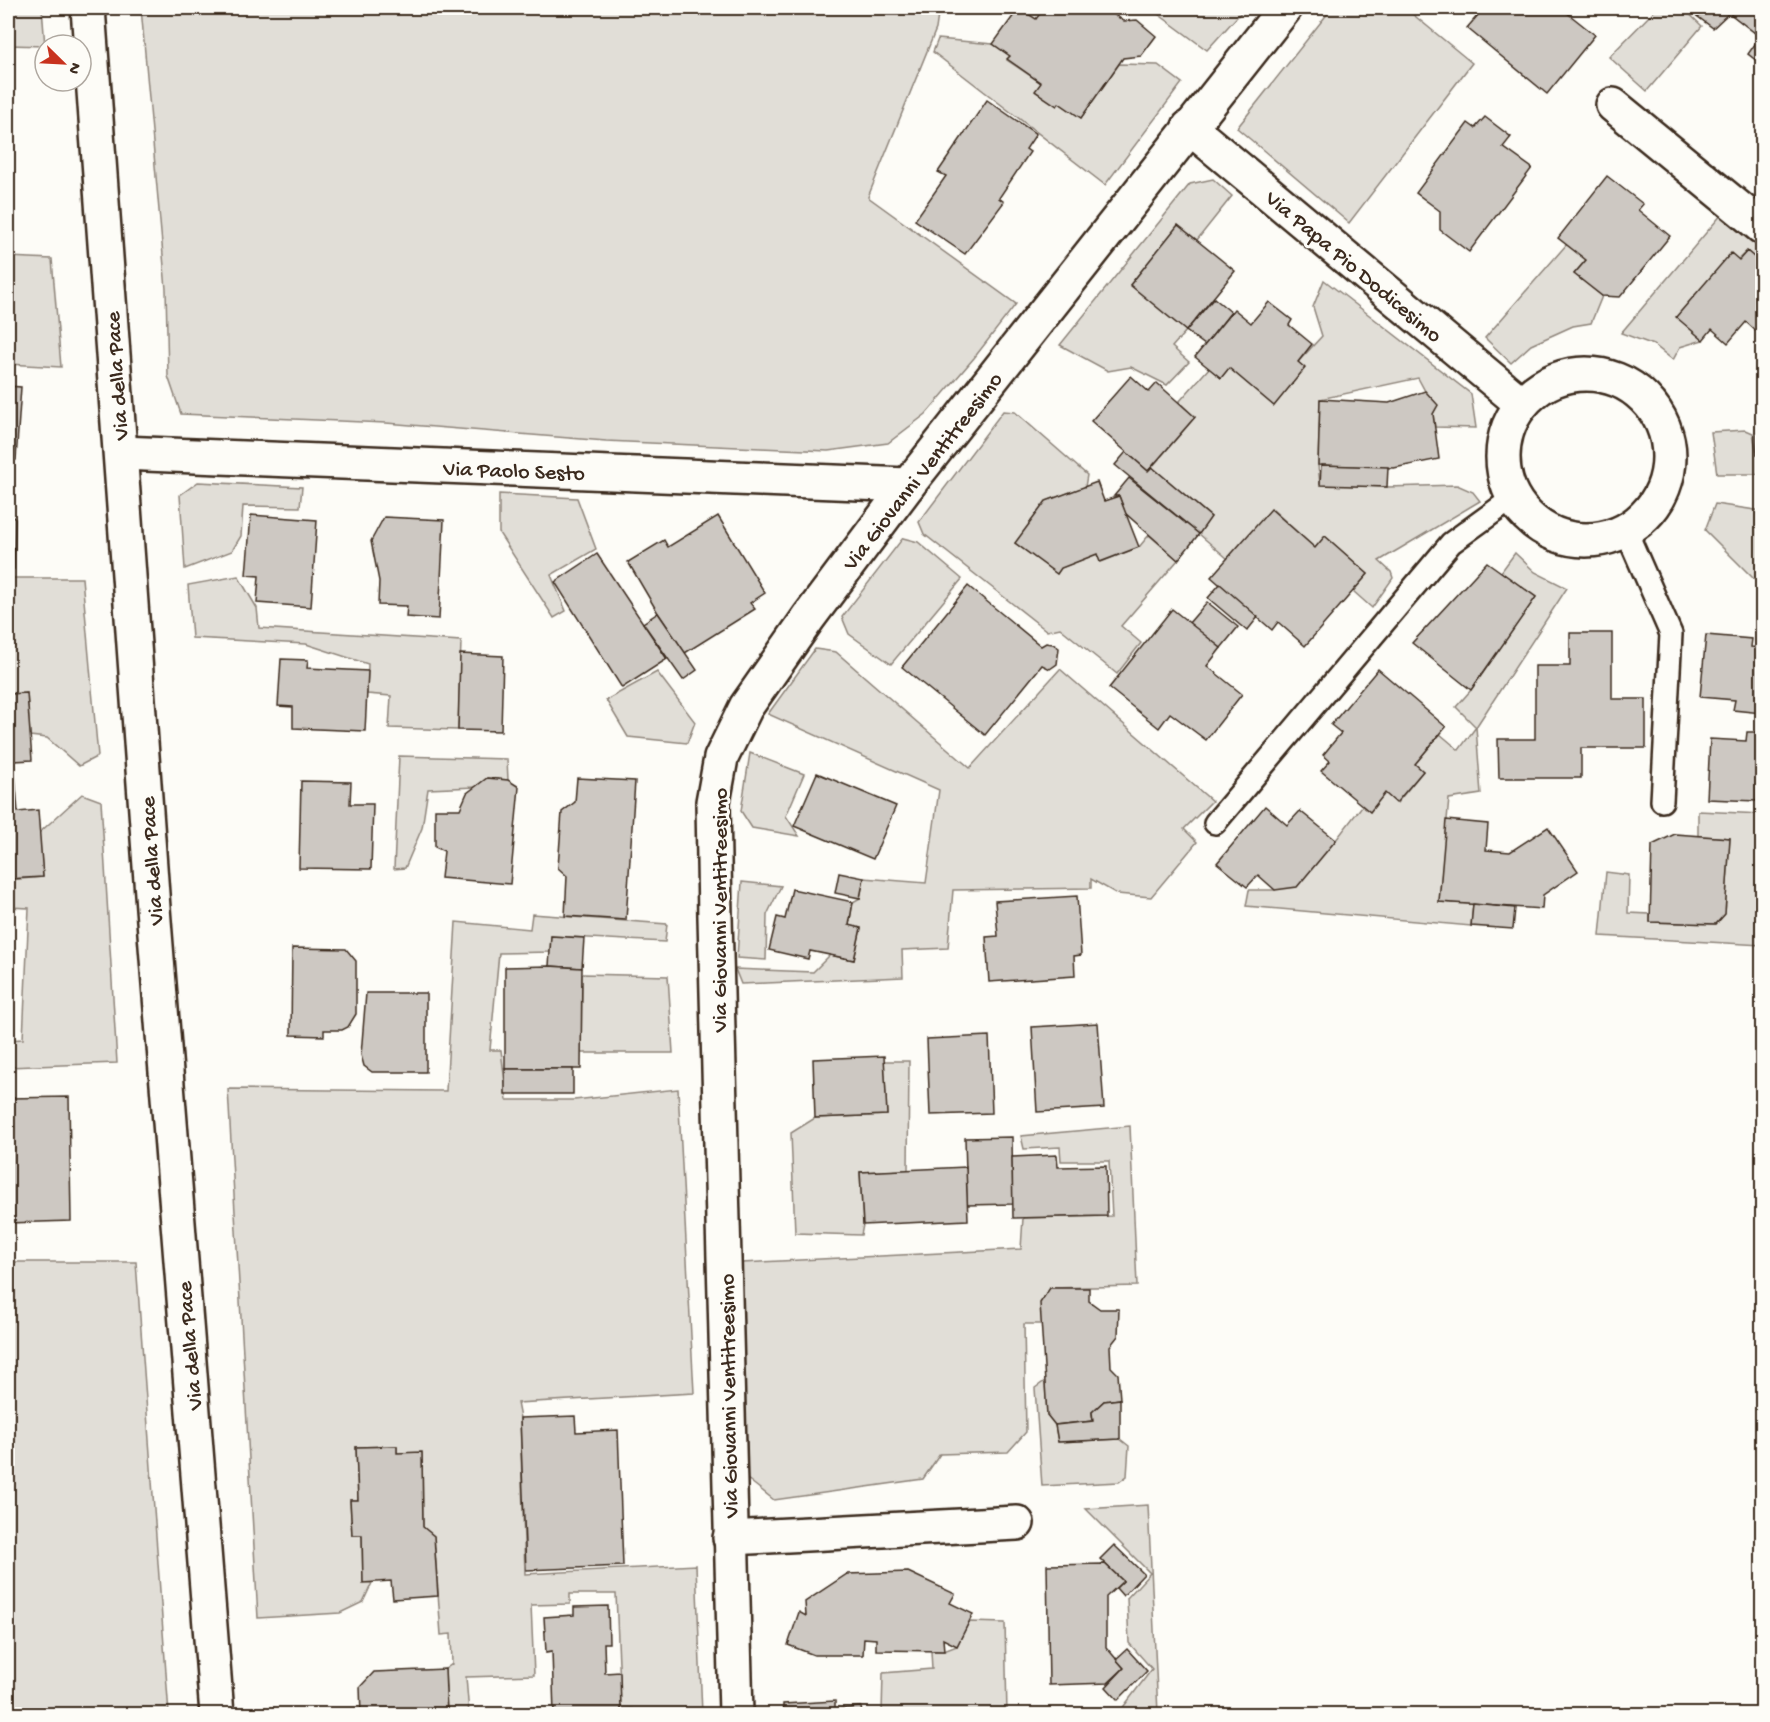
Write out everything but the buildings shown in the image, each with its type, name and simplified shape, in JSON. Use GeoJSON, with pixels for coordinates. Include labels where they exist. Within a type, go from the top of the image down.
{"type":"FeatureCollection","features":[{"type":"Feature","properties":{"kind":"street","name":"Via della Pace"},"geometry":{"type":"LineString","coordinates":[[87,8],[153,908],[217,1714]]}},
{"type":"Feature","properties":{"kind":"street","name":"Via Giovanni Ventitreesimo"},"geometry":{"type":"LineString","coordinates":[[736,1714],[713,802],[720,758],[746,707],[809,617],[908,484],[1285,8]]}},
{"type":"Feature","properties":{"kind":"street"},"geometry":{"type":"LineString","coordinates":[[1613,105],[1762,227]]}},
{"type":"Feature","properties":{"kind":"street","name":"Via Papa Pio Dodicesimo"},"geometry":{"type":"LineString","coordinates":[[1189,127],[1522,404]]}},
{"type":"Feature","properties":{"kind":"street"},"geometry":{"type":"LineString","coordinates":[[1593,373],[1619,380],[1642,394],[1659,415],[1668,440],[1670,467],[1662,492],[1647,514],[1626,531],[1601,539],[1575,540],[1551,533],[1529,519],[1514,498],[1504,475],[1503,450],[1509,425],[1522,404],[1542,386],[1567,376],[1593,373]]}},
{"type":"Feature","properties":{"kind":"street","name":"Via Paolo Sesto"},"geometry":{"type":"LineString","coordinates":[[121,453],[908,484]]}},
{"type":"Feature","properties":{"kind":"street"},"geometry":{"type":"LineString","coordinates":[[730,1538],[1017,1523]]}},
{"type":"Feature","properties":{"kind":"lane"},"geometry":{"type":"LineString","coordinates":[[1215,823],[1451,543],[1514,498]]}},
{"type":"Feature","properties":{"kind":"lane"},"geometry":{"type":"LineString","coordinates":[[1626,531],[1671,634],[1662,801]]}},
{"type":"Feature","properties":{"kind":"shaded area"},"geometry":{"type":"Polygon","coordinates":[[[8,8],[42,8],[44,33],[33,33],[33,46],[8,45],[8,8]]]}},
{"type":"Feature","properties":{"kind":"shaded area"},"geometry":{"type":"Polygon","coordinates":[[[141,8],[939,8],[936,29],[868,197],[1016,304],[926,414],[888,443],[828,451],[606,441],[386,423],[181,414],[168,376],[166,289],[141,8]]]}},
{"type":"Feature","properties":{"kind":"shaded area"},"geometry":{"type":"Polygon","coordinates":[[[1150,8],[1245,8],[1207,50],[1150,8]]]}},
{"type":"Feature","properties":{"kind":"shaded area"},"geometry":{"type":"Polygon","coordinates":[[[1332,8],[1405,8],[1472,63],[1349,223],[1237,128],[1332,8]]]}},
{"type":"Feature","properties":{"kind":"shaded area"},"geometry":{"type":"Polygon","coordinates":[[[1657,8],[1683,8],[1702,26],[1647,91],[1609,57],[1657,8]]]}},
{"type":"Feature","properties":{"kind":"shaded area"},"geometry":{"type":"Polygon","coordinates":[[[938,39],[993,44],[1010,56],[1007,60],[1041,83],[1036,92],[1057,106],[1059,103],[1081,118],[1119,64],[1158,65],[1182,83],[1105,185],[933,52],[938,39]]]}},
{"type":"Feature","properties":{"kind":"shaded area"},"geometry":{"type":"Polygon","coordinates":[[[1213,179],[1232,196],[1197,240],[1178,225],[1130,285],[1186,331],[1172,347],[1189,362],[1167,385],[1131,367],[1108,371],[1060,345],[1190,184],[1213,179]]]}},
{"type":"Feature","properties":{"kind":"shaded area"},"geometry":{"type":"Polygon","coordinates":[[[1722,214],[1762,246],[1762,264],[1747,251],[1677,317],[1703,340],[1680,347],[1673,360],[1654,345],[1621,333],[1722,214]]]}},
{"type":"Feature","properties":{"kind":"shaded area"},"geometry":{"type":"Polygon","coordinates":[[[1567,244],[1586,260],[1574,274],[1602,296],[1591,323],[1573,326],[1531,345],[1511,363],[1485,338],[1567,244]]]}},
{"type":"Feature","properties":{"kind":"shaded area"},"geometry":{"type":"Polygon","coordinates":[[[8,257],[52,259],[61,367],[8,364],[8,257]]]}},
{"type":"Feature","properties":{"kind":"shaded area"},"geometry":{"type":"Polygon","coordinates":[[[1324,280],[1471,394],[1476,428],[1435,427],[1433,414],[1437,405],[1418,378],[1320,399],[1318,465],[1320,484],[1387,487],[1457,485],[1473,492],[1480,501],[1379,561],[1391,572],[1393,578],[1372,608],[1353,591],[1368,574],[1325,536],[1315,548],[1272,509],[1228,559],[1199,534],[1211,517],[1152,467],[1195,417],[1179,402],[1209,368],[1221,378],[1229,368],[1274,406],[1304,367],[1298,362],[1322,336],[1313,307],[1324,280]]]}},
{"type":"Feature","properties":{"kind":"shaded area"},"geometry":{"type":"Polygon","coordinates":[[[1003,411],[1015,412],[1087,475],[1085,487],[1046,501],[1015,543],[1057,574],[1061,568],[1097,554],[1101,562],[1139,547],[1149,535],[1178,560],[1121,626],[1141,643],[1117,674],[1060,628],[1047,631],[924,534],[919,522],[1003,411]]]}},
{"type":"Feature","properties":{"kind":"shaded area"},"geometry":{"type":"Polygon","coordinates":[[[1746,430],[1753,433],[1757,455],[1762,455],[1762,474],[1717,474],[1711,432],[1746,430]]]}},
{"type":"Feature","properties":{"kind":"shaded area"},"geometry":{"type":"Polygon","coordinates":[[[198,482],[302,487],[300,507],[243,506],[241,536],[232,551],[185,569],[180,495],[198,482]]]}},
{"type":"Feature","properties":{"kind":"shaded area"},"geometry":{"type":"Polygon","coordinates":[[[499,494],[577,498],[596,549],[551,575],[566,611],[554,618],[499,533],[499,494]]]}},
{"type":"Feature","properties":{"kind":"shaded area"},"geometry":{"type":"Polygon","coordinates":[[[1715,504],[1762,511],[1762,587],[1705,530],[1715,504]]]}},
{"type":"Feature","properties":{"kind":"shaded area"},"geometry":{"type":"Polygon","coordinates":[[[903,538],[918,542],[962,579],[891,664],[849,634],[842,617],[903,538]]]}},
{"type":"Feature","properties":{"kind":"shaded area"},"geometry":{"type":"Polygon","coordinates":[[[1515,553],[1535,572],[1567,588],[1476,727],[1456,707],[1471,690],[1536,597],[1501,572],[1515,553]]]}},
{"type":"Feature","properties":{"kind":"shaded area"},"geometry":{"type":"Polygon","coordinates":[[[238,576],[257,608],[259,628],[461,641],[458,730],[389,728],[391,696],[367,694],[368,664],[306,644],[192,638],[188,585],[238,576]]]}},
{"type":"Feature","properties":{"kind":"shaded area"},"geometry":{"type":"Polygon","coordinates":[[[8,578],[82,578],[98,756],[79,766],[47,738],[30,736],[27,693],[8,694],[8,578]]]}},
{"type":"Feature","properties":{"kind":"shaded area"},"geometry":{"type":"Polygon","coordinates":[[[815,649],[836,652],[970,768],[1060,669],[1212,801],[1184,829],[1197,842],[1151,897],[1117,894],[1091,879],[1091,888],[953,890],[948,948],[902,950],[903,977],[741,984],[735,969],[813,972],[830,955],[854,960],[861,928],[849,925],[853,902],[860,898],[864,878],[926,883],[939,790],[768,714],[815,649]]]}},
{"type":"Feature","properties":{"kind":"shaded area"},"geometry":{"type":"Polygon","coordinates":[[[657,672],[695,722],[687,743],[628,737],[606,700],[657,672]]]}},
{"type":"Feature","properties":{"kind":"shaded area"},"geometry":{"type":"Polygon","coordinates":[[[1476,727],[1481,794],[1449,799],[1439,902],[1473,904],[1471,926],[1246,906],[1249,890],[1275,890],[1336,840],[1362,806],[1370,812],[1385,793],[1397,803],[1423,771],[1415,764],[1440,734],[1459,750],[1476,727]]]}},
{"type":"Feature","properties":{"kind":"shaded area"},"geometry":{"type":"Polygon","coordinates":[[[750,753],[804,774],[786,816],[799,836],[752,828],[741,811],[750,753]]]}},
{"type":"Feature","properties":{"kind":"shaded area"},"geometry":{"type":"Polygon","coordinates":[[[399,756],[507,759],[508,780],[487,778],[476,787],[428,789],[422,828],[405,868],[394,869],[399,756]]]}},
{"type":"Feature","properties":{"kind":"shaded area"},"geometry":{"type":"Polygon","coordinates":[[[82,794],[101,801],[117,1063],[8,1067],[8,1040],[23,1039],[29,908],[8,907],[8,880],[43,877],[39,833],[82,794]]]}},
{"type":"Feature","properties":{"kind":"shaded area"},"geometry":{"type":"Polygon","coordinates":[[[1698,811],[1762,814],[1762,945],[1600,936],[1606,872],[1629,875],[1628,913],[1650,914],[1650,922],[1716,924],[1725,914],[1730,838],[1698,836],[1698,811]]]}},
{"type":"Feature","properties":{"kind":"shaded area"},"geometry":{"type":"Polygon","coordinates":[[[742,882],[781,886],[767,915],[766,960],[737,958],[742,882]]]}},
{"type":"Feature","properties":{"kind":"shaded area"},"geometry":{"type":"Polygon","coordinates":[[[532,914],[667,924],[665,942],[551,936],[550,952],[499,953],[490,1050],[501,1050],[507,1100],[574,1100],[678,1089],[694,1393],[517,1403],[520,1418],[525,1574],[696,1565],[702,1714],[633,1714],[632,1709],[621,1710],[616,1594],[570,1594],[570,1604],[531,1605],[534,1675],[466,1677],[469,1714],[447,1714],[445,1669],[452,1664],[451,1634],[441,1635],[434,1536],[423,1527],[422,1453],[397,1453],[397,1446],[356,1447],[358,1500],[350,1500],[352,1535],[362,1535],[363,1582],[372,1583],[363,1602],[340,1613],[258,1618],[228,1089],[446,1091],[456,922],[530,929],[532,914]]]}},
{"type":"Feature","properties":{"kind":"shaded area"},"geometry":{"type":"Polygon","coordinates":[[[582,974],[668,976],[673,1053],[581,1053],[582,974]]]}},
{"type":"Feature","properties":{"kind":"shaded area"},"geometry":{"type":"Polygon","coordinates":[[[884,1061],[909,1061],[908,1170],[860,1172],[863,1225],[861,1235],[795,1233],[791,1133],[815,1118],[887,1115],[884,1061]]]}},
{"type":"Feature","properties":{"kind":"shaded area"},"geometry":{"type":"Polygon","coordinates":[[[1130,1126],[1137,1286],[1050,1288],[1042,1324],[1024,1324],[1026,1432],[1008,1452],[940,1454],[923,1479],[774,1500],[746,1478],[742,1263],[1021,1249],[1023,1218],[1112,1216],[1109,1161],[1061,1161],[1060,1147],[1024,1149],[1021,1136],[1130,1126]]]}},
{"type":"Feature","properties":{"kind":"shaded area"},"geometry":{"type":"Polygon","coordinates":[[[8,1262],[136,1262],[169,1714],[8,1714],[8,1262]]]}},
{"type":"Feature","properties":{"kind":"shaded area"},"geometry":{"type":"Polygon","coordinates":[[[1045,1381],[1047,1415],[1055,1425],[1058,1442],[1120,1439],[1129,1446],[1127,1476],[1119,1482],[1042,1486],[1035,1388],[1045,1381]]]}},
{"type":"Feature","properties":{"kind":"shaded area"},"geometry":{"type":"Polygon","coordinates":[[[1148,1505],[1158,1713],[1118,1714],[1152,1669],[1129,1643],[1127,1598],[1150,1573],[1086,1509],[1148,1505]]]}},
{"type":"Feature","properties":{"kind":"shaded area"},"geometry":{"type":"Polygon","coordinates":[[[969,1622],[1005,1623],[1007,1714],[882,1714],[883,1673],[932,1669],[931,1651],[944,1651],[957,1646],[969,1622]]]}}]}
